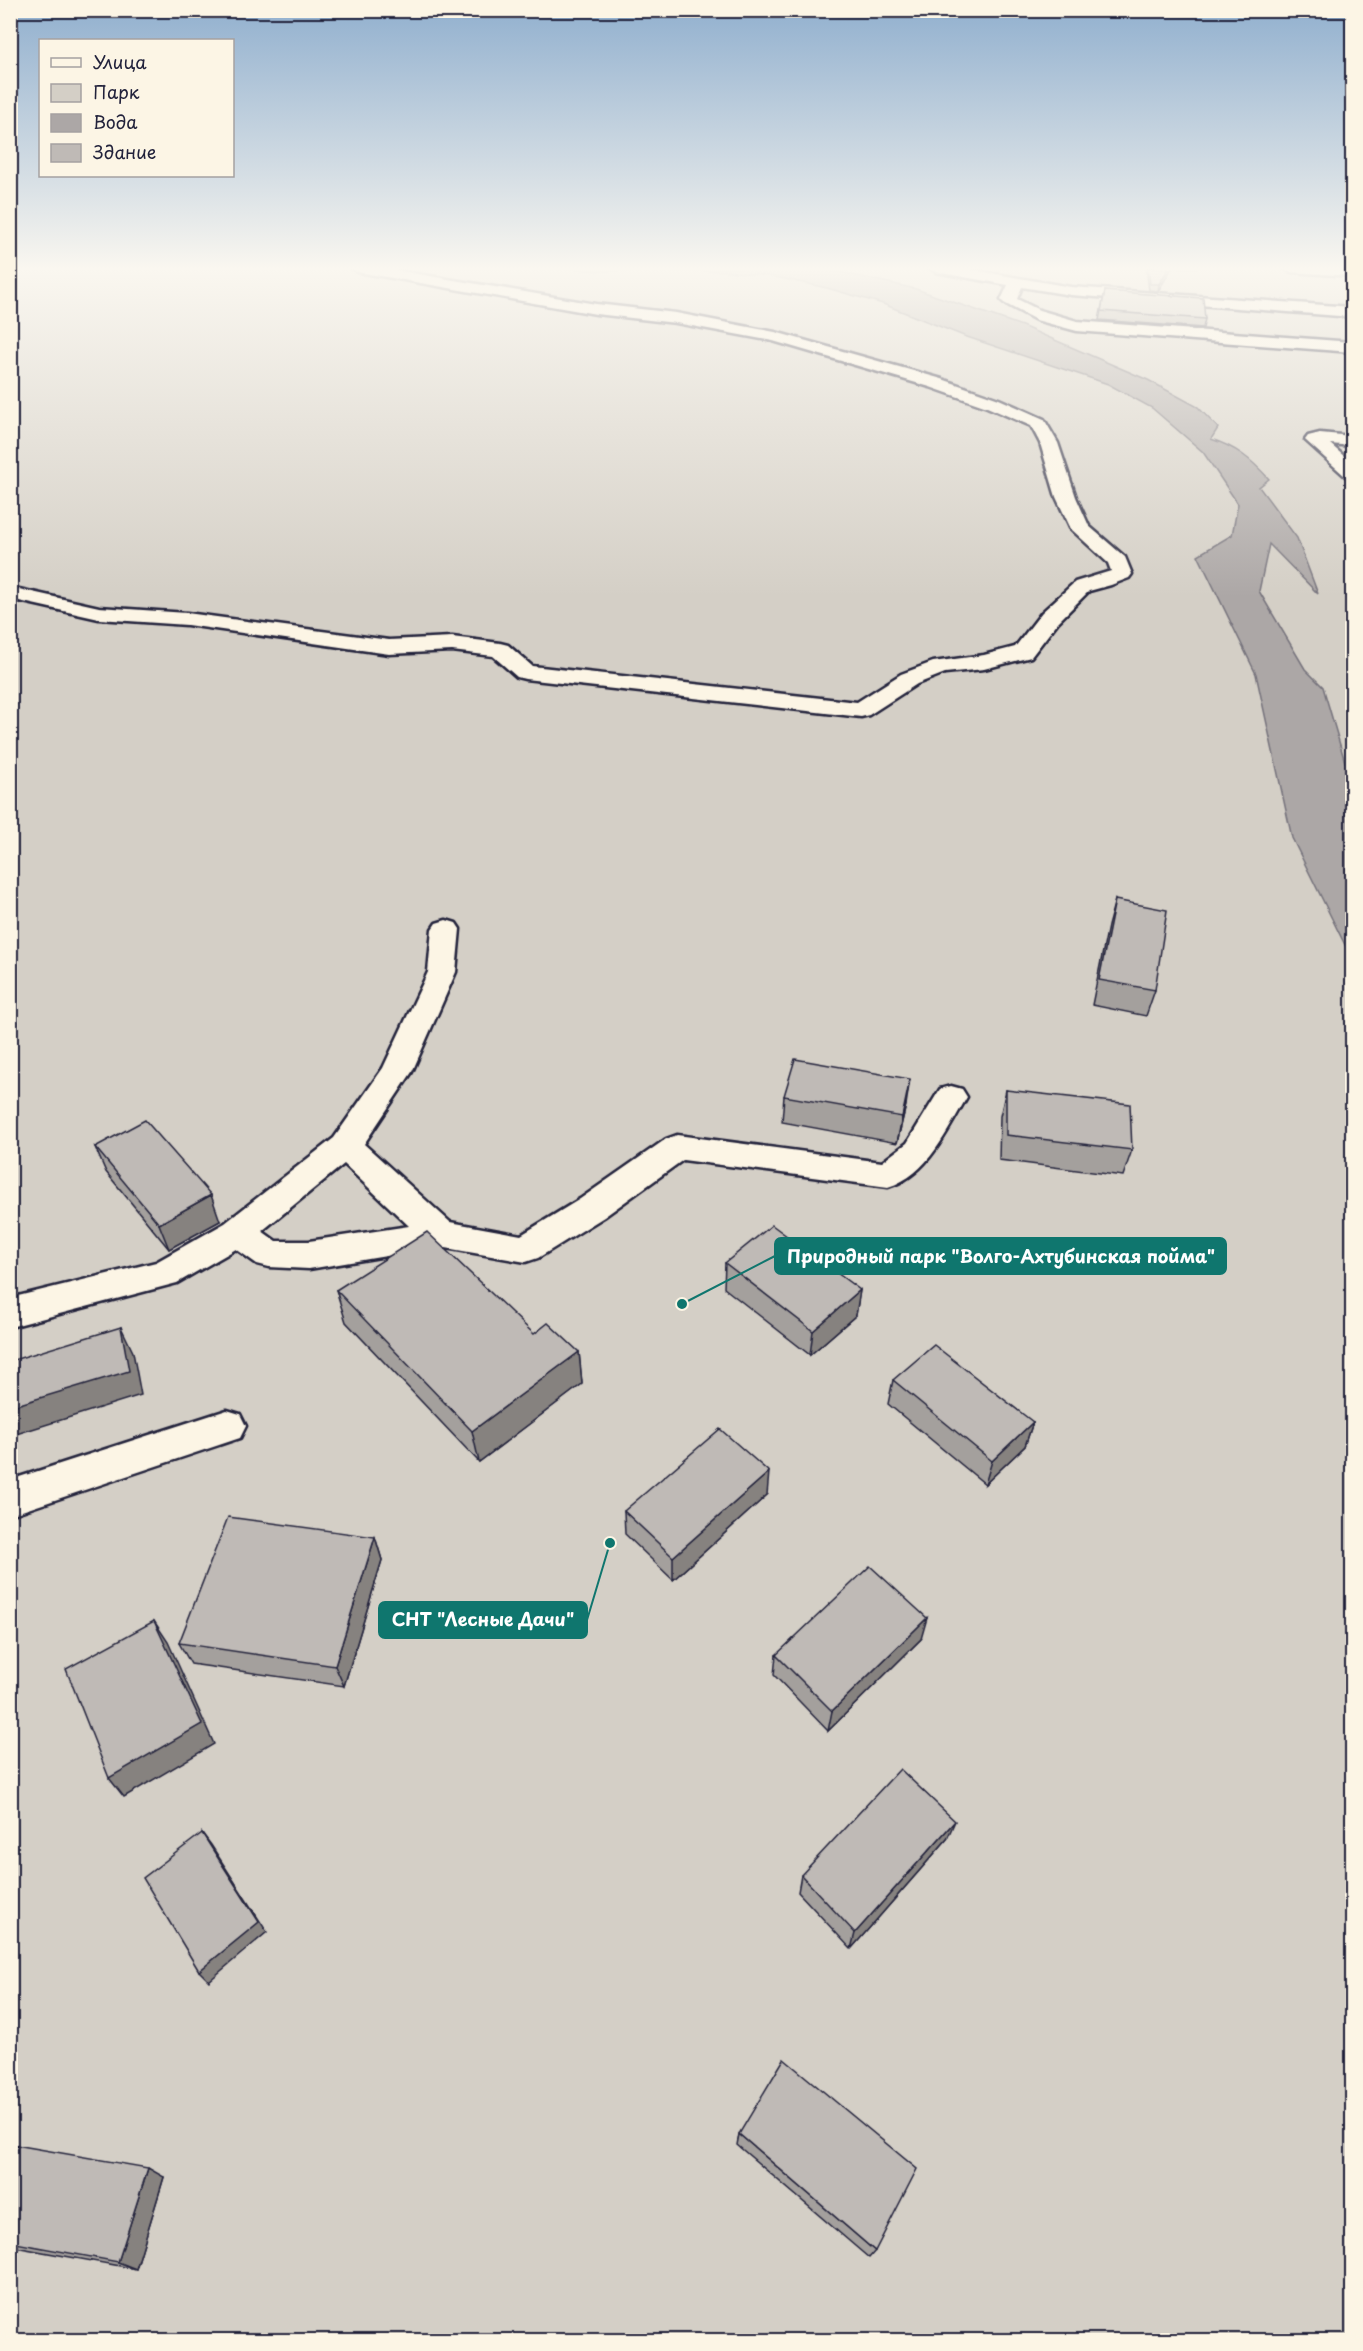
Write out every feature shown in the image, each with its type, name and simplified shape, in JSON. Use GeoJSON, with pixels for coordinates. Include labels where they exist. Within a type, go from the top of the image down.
{"type":"FeatureCollection","features":[{"type":"Feature","properties":{"kind":"street"},"geometry":{"type":"LineString","coordinates":[[10,593],[99,613],[187,619],[389,647],[452,644],[500,650],[525,672],[861,710],[909,679],[941,667],[984,662],[1023,652],[1050,617],[1082,586],[1122,574],[1118,561],[1081,529],[1066,497],[1049,443],[1038,423],[993,403],[917,378]]}},
{"type":"Feature","properties":{"kind":"street"},"geometry":{"type":"LineString","coordinates":[[1353,441],[1320,438],[1314,440],[1353,472]]}},
{"type":"Feature","properties":{"kind":"street"},"geometry":{"type":"LineString","coordinates":[[10,1313],[165,1273],[237,1232],[345,1146],[397,1072],[442,972],[446,929]]}},
{"type":"Feature","properties":{"kind":"street"},"geometry":{"type":"LineString","coordinates":[[237,1232],[269,1254],[309,1255],[440,1233],[526,1250],[592,1208],[677,1147],[888,1176],[918,1151],[951,1096]]}},
{"type":"Feature","properties":{"kind":"street"},"geometry":{"type":"LineString","coordinates":[[345,1146],[440,1233]]}},
{"type":"Feature","properties":{"kind":"street"},"geometry":{"type":"LineString","coordinates":[[10,1498],[226,1426]]}},
{"type":"Feature","properties":{"kind":"green space"},"geometry":{"type":"Polygon","coordinates":[[[11,378],[1352,378],[1352,2340],[11,2340],[11,378]]]}},
{"type":"Feature","properties":{"kind":"water"},"geometry":{"type":"Polygon","coordinates":[[[1089,378],[1143,378],[1198,407],[1218,428],[1211,439],[1243,455],[1269,479],[1259,487],[1297,538],[1318,594],[1269,544],[1259,591],[1305,669],[1323,687],[1345,762],[1352,768],[1352,959],[1292,838],[1256,674],[1198,555],[1232,535],[1238,504],[1203,452],[1152,408],[1108,384],[1089,378]]]}},
{"type":"Feature","properties":{"kind":"building"},"geometry":{"type":"Polygon","coordinates":[[[1115,900],[1167,910],[1155,990],[1099,980],[1115,900]]]}},
{"type":"Feature","properties":{"kind":"building"},"geometry":{"type":"Polygon","coordinates":[[[795,1059],[910,1079],[902,1117],[784,1096],[795,1059]]]}},
{"type":"Feature","properties":{"kind":"building"},"geometry":{"type":"Polygon","coordinates":[[[1006,1090],[1130,1104],[1132,1150],[1006,1135],[1006,1090]]]}},
{"type":"Feature","properties":{"kind":"building"},"geometry":{"type":"Polygon","coordinates":[[[145,1120],[211,1195],[159,1224],[95,1147],[145,1120]]]}},
{"type":"Feature","properties":{"kind":"building"},"geometry":{"type":"Polygon","coordinates":[[[772,1225],[860,1290],[813,1331],[725,1263],[772,1225]]]}},
{"type":"Feature","properties":{"kind":"building"},"geometry":{"type":"Polygon","coordinates":[[[427,1232],[534,1334],[548,1323],[579,1352],[472,1431],[336,1290],[427,1232]]]}},
{"type":"Feature","properties":{"kind":"building"},"geometry":{"type":"Polygon","coordinates":[[[121,1327],[129,1371],[10,1407],[10,1361],[121,1327]]]}},
{"type":"Feature","properties":{"kind":"building"},"geometry":{"type":"Polygon","coordinates":[[[934,1345],[1033,1422],[992,1461],[893,1380],[934,1345]]]}},
{"type":"Feature","properties":{"kind":"building"},"geometry":{"type":"Polygon","coordinates":[[[720,1429],[769,1472],[673,1557],[624,1511],[720,1429]]]}},
{"type":"Feature","properties":{"kind":"building"},"geometry":{"type":"Polygon","coordinates":[[[228,1517],[375,1537],[335,1666],[179,1643],[228,1517]]]}},
{"type":"Feature","properties":{"kind":"building"},"geometry":{"type":"Polygon","coordinates":[[[870,1566],[927,1618],[832,1711],[776,1655],[870,1566]]]}},
{"type":"Feature","properties":{"kind":"building"},"geometry":{"type":"Polygon","coordinates":[[[154,1621],[202,1724],[109,1778],[66,1669],[154,1621]]]}},
{"type":"Feature","properties":{"kind":"building"},"geometry":{"type":"Polygon","coordinates":[[[900,1769],[955,1821],[855,1933],[801,1875],[900,1769]]]}},
{"type":"Feature","properties":{"kind":"building"},"geometry":{"type":"Polygon","coordinates":[[[202,1833],[259,1922],[199,1971],[143,1878],[202,1833]]]}},
{"type":"Feature","properties":{"kind":"building"},"geometry":{"type":"Polygon","coordinates":[[[784,2059],[917,2169],[875,2251],[739,2134],[784,2059]]]}},
{"type":"Feature","properties":{"kind":"building"},"geometry":{"type":"Polygon","coordinates":[[[10,2144],[148,2168],[118,2262],[10,2242],[10,2144]]]}},
{"type":"Feature","properties":{"kind":"place","name":"Природный парк \"Волго-Ахтубинская пойма\""},"geometry":{"type":"Point","coordinates":[682,1304]}},
{"type":"Feature","properties":{"kind":"place","name":"СНТ \"Лесные Дачи\""},"geometry":{"type":"Point","coordinates":[610,1543]}}]}
